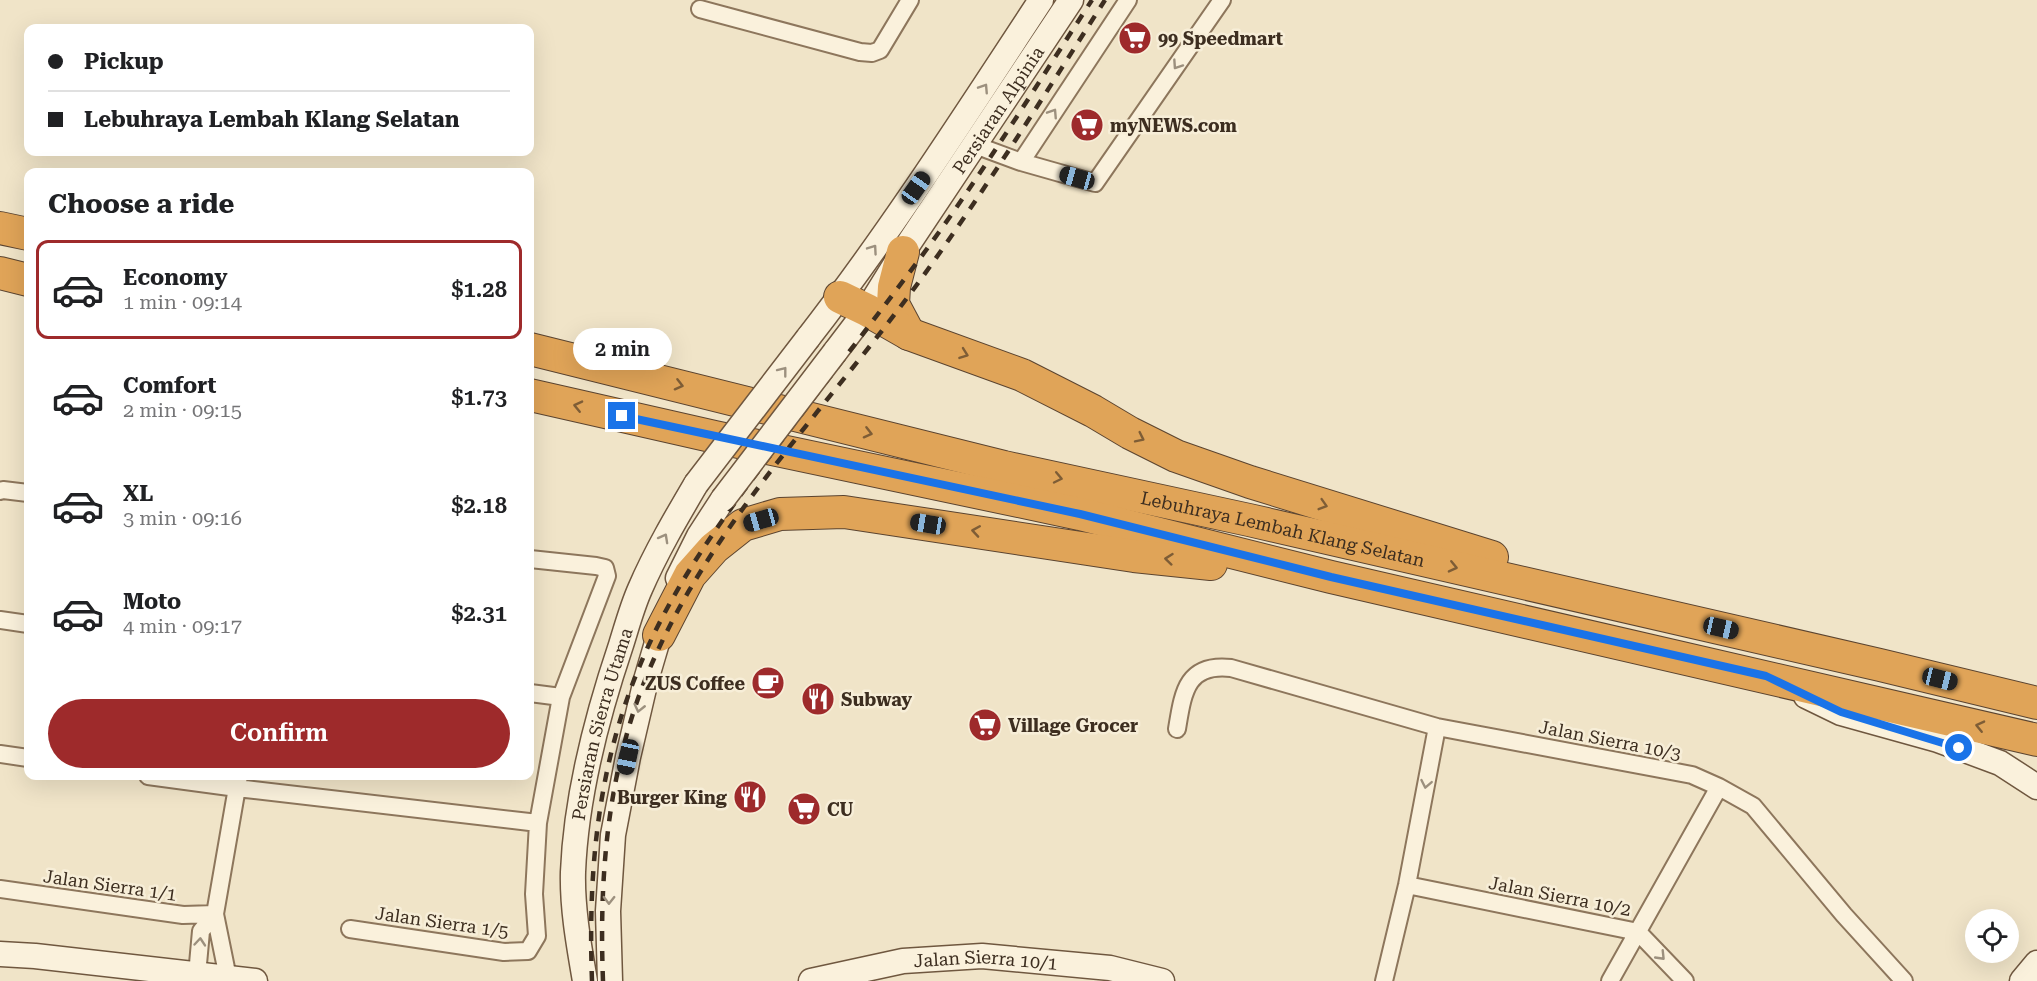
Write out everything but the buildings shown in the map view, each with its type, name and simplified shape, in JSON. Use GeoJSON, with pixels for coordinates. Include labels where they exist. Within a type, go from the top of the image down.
{"type":"FeatureCollection","features":[{"type":"Feature","properties":{"kind":"highway"},"geometry":{"type":"LineString","coordinates":[[0,228],[24,233]]}},
{"type":"Feature","properties":{"kind":"highway"},"geometry":{"type":"LineString","coordinates":[[903,252],[894,287],[893,304],[909,334]]}},
{"type":"Feature","properties":{"kind":"highway"},"geometry":{"type":"LineString","coordinates":[[0,273],[24,279]]}},
{"type":"Feature","properties":{"kind":"highway"},"geometry":{"type":"LineString","coordinates":[[854,303],[909,334],[1022,375],[1176,456],[1250,482],[1535,570],[1737,623],[1880,665]]}},
{"type":"Feature","properties":{"kind":"highway","name":"Lebuhraya Lembah Klang Selatan"},"geometry":{"type":"LineString","coordinates":[[534,350],[1004,467],[1249,520],[2037,703]]}},
{"type":"Feature","properties":{"kind":"highway","name":"Lebuhraya Lembah Klang Selatan"},"geometry":{"type":"LineString","coordinates":[[534,396],[1080,514],[1331,577],[2037,740]]}},
{"type":"Feature","properties":{"kind":"highway"},"geometry":{"type":"LineString","coordinates":[[659,635],[690,575],[714,548],[743,525],[780,514],[844,512],[1134,556],[1331,577]]}},
{"type":"Feature","properties":{"kind":"main road","name":"Persiaran Alpinia"},"geometry":{"type":"LineString","coordinates":[[854,303],[954,133],[1041,0]]}},
{"type":"Feature","properties":{"kind":"main road","name":"Persiaran Alpinia"},"geometry":{"type":"LineString","coordinates":[[854,303],[903,252],[1071,0]]}},
{"type":"Feature","properties":{"kind":"main road","name":"Persiaran Sierra Utama"},"geometry":{"type":"LineString","coordinates":[[585,981],[574,905],[573,873],[578,824],[588,763],[605,690],[639,591],[662,541],[696,484],[808,338],[854,303]]}},
{"type":"Feature","properties":{"kind":"main road","name":"Persiaran Sierra Utama"},"geometry":{"type":"LineString","coordinates":[[610,981],[609,869],[613,836],[628,757],[659,635],[681,569],[723,500],[835,352],[854,303]]}},
{"type":"Feature","properties":{"kind":"main road"},"geometry":{"type":"LineString","coordinates":[[1766,676],[1841,712],[1938,740],[2000,763],[2037,787]]}},
{"type":"Feature","properties":{"kind":"main road"},"geometry":{"type":"LineString","coordinates":[[609,946],[622,981]]}},
{"type":"Feature","properties":{"kind":"main road"},"geometry":{"type":"LineString","coordinates":[[0,954],[255,981]]}},
{"type":"Feature","properties":{"kind":"main road","name":"Jalan Sierra 10/1"},"geometry":{"type":"LineString","coordinates":[[811,981],[903,961],[982,956],[1110,968],[1162,981]]}},
{"type":"Feature","properties":{"kind":"main road"},"geometry":{"type":"LineString","coordinates":[[2022,981],[2037,963]]}},
{"type":"Feature","properties":{"kind":"street"},"geometry":{"type":"LineString","coordinates":[[700,9],[860,52],[872,53],[880,50],[910,0]]}},
{"type":"Feature","properties":{"kind":"street"},"geometry":{"type":"LineString","coordinates":[[1021,162],[1128,0]]}},
{"type":"Feature","properties":{"kind":"street"},"geometry":{"type":"LineString","coordinates":[[975,145],[1021,162],[1095,183],[1222,0]]}},
{"type":"Feature","properties":{"kind":"street"},"geometry":{"type":"LineString","coordinates":[[2,490],[24,493]]}},
{"type":"Feature","properties":{"kind":"street"},"geometry":{"type":"LineString","coordinates":[[208,780],[238,782],[538,823],[561,697],[607,576],[605,568],[534,559]]}},
{"type":"Feature","properties":{"kind":"street"},"geometry":{"type":"LineString","coordinates":[[0,620],[24,623]]}},
{"type":"Feature","properties":{"kind":"street","name":"Jalan Sierra 10/3"},"geometry":{"type":"LineString","coordinates":[[1177,729],[1189,682],[1200,672],[1214,666],[1231,668],[1437,727],[1692,775],[1753,806],[1844,915],[1904,981]]}},
{"type":"Feature","properties":{"kind":"street"},"geometry":{"type":"LineString","coordinates":[[534,694],[561,697]]}},
{"type":"Feature","properties":{"kind":"street"},"geometry":{"type":"LineString","coordinates":[[1384,981],[1407,885],[1437,727]]}},
{"type":"Feature","properties":{"kind":"street"},"geometry":{"type":"LineString","coordinates":[[0,754],[24,757]]}},
{"type":"Feature","properties":{"kind":"street"},"geometry":{"type":"LineString","coordinates":[[228,978],[215,914],[238,782]]}},
{"type":"Feature","properties":{"kind":"street"},"geometry":{"type":"LineString","coordinates":[[1610,981],[1719,787]]}},
{"type":"Feature","properties":{"kind":"street","name":"Jalan Sierra 1/5"},"geometry":{"type":"LineString","coordinates":[[350,929],[504,952],[528,951],[537,936],[534,894],[538,823]]}},
{"type":"Feature","properties":{"kind":"street","name":"Jalan Sierra 10/2"},"geometry":{"type":"LineString","coordinates":[[1407,885],[1638,932],[1685,981]]}},
{"type":"Feature","properties":{"kind":"street","name":"Jalan Sierra 1/1"},"geometry":{"type":"LineString","coordinates":[[0,889],[183,915],[215,914]]}},
{"type":"Feature","properties":{"kind":"street"},"geometry":{"type":"LineString","coordinates":[[197,975],[201,931],[215,914]]}},
{"type":"Feature","properties":{"kind":"railway"},"geometry":{"type":"LineString","coordinates":[[592,981],[594,862],[604,784],[624,708],[638,670],[667,608],[702,550],[741,494],[957,207],[1092,0]]}},
{"type":"Feature","properties":{"kind":"railway"},"geometry":{"type":"LineString","coordinates":[[603,981],[605,866],[614,791],[632,716],[645,680],[670,625],[700,572],[734,521],[884,328],[969,211],[1105,0]]}},
{"type":"Feature","properties":{"kind":"place","name":"99 Speedmart"},"geometry":{"type":"Point","coordinates":[1135,38]}},
{"type":"Feature","properties":{"kind":"place","name":"myNEWS.com"},"geometry":{"type":"Point","coordinates":[1087,125]}},
{"type":"Feature","properties":{"kind":"place","name":"ZUS Coffee"},"geometry":{"type":"Point","coordinates":[768,683]}},
{"type":"Feature","properties":{"kind":"place","name":"Subway"},"geometry":{"type":"Point","coordinates":[818,699]}},
{"type":"Feature","properties":{"kind":"place","name":"Village Grocer"},"geometry":{"type":"Point","coordinates":[985,725]}},
{"type":"Feature","properties":{"kind":"place","name":"Burger King"},"geometry":{"type":"Point","coordinates":[750,797]}},
{"type":"Feature","properties":{"kind":"place","name":"CU"},"geometry":{"type":"Point","coordinates":[804,809]}},
{"type":"Feature","properties":{"kind":"route"},"geometry":{"type":"LineString","coordinates":[[622,416],[1080,514],[1331,577],[1766,676],[1841,712],[1959,748]]}}]}
